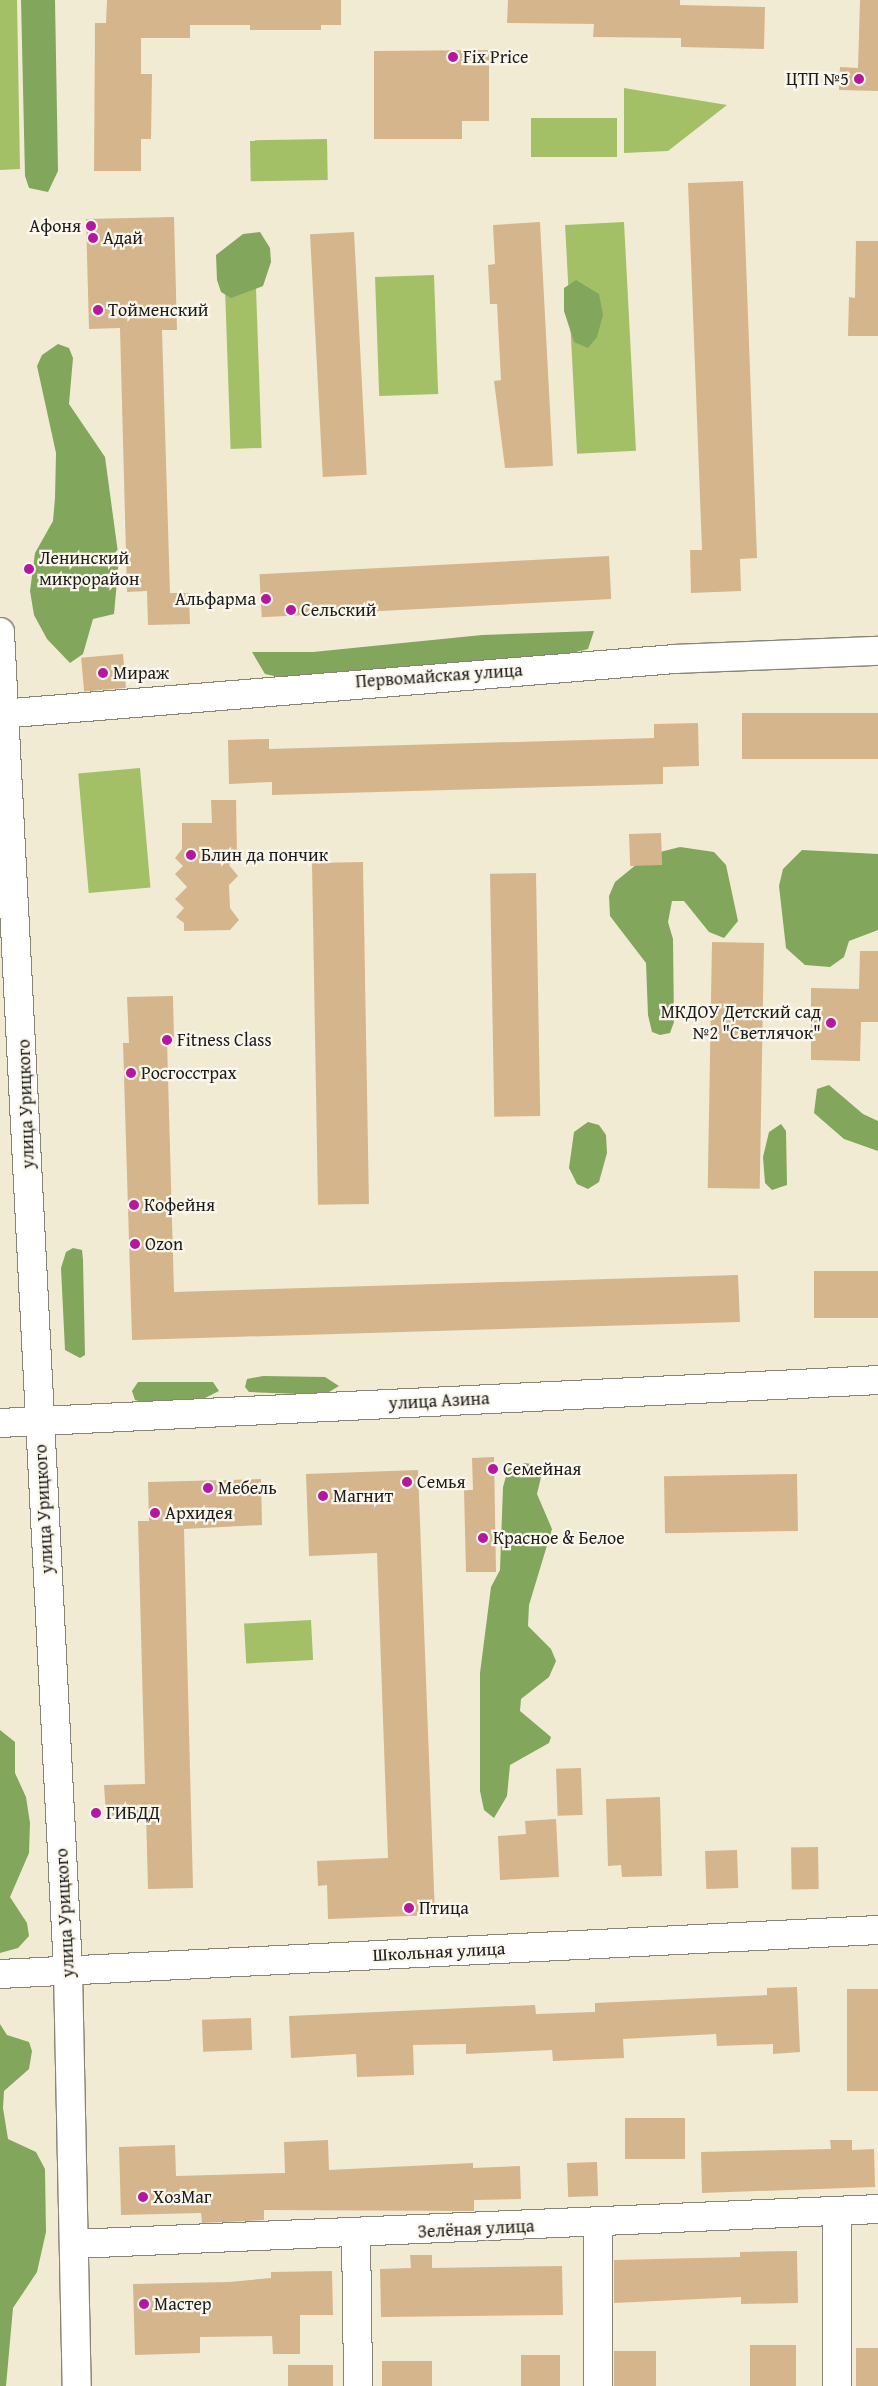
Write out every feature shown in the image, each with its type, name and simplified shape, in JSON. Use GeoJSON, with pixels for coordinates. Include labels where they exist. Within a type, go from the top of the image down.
{"type":"FeatureCollection","features":[{"type":"Feature","properties":{"kind":"street","name":"улица Урицкого"},"geometry":{"type":"LineString","coordinates":[[0,632],[2,713],[20,963],[39,1422],[68,1971],[78,2386]]}},
{"type":"Feature","properties":{"kind":"street","name":"Первомайская улица"},"geometry":{"type":"LineString","coordinates":[[2,713],[665,660],[878,651]]}},
{"type":"Feature","properties":{"kind":"street","name":"улица Азина"},"geometry":{"type":"LineString","coordinates":[[0,1423],[878,1380]]}},
{"type":"Feature","properties":{"kind":"street","name":"Школьная улица"},"geometry":{"type":"LineString","coordinates":[[0,1974],[878,1930]]}},
{"type":"Feature","properties":{"kind":"street","name":"Зелёная улица"},"geometry":{"type":"LineString","coordinates":[[74,2244],[356,2234],[878,2209]]}},
{"type":"Feature","properties":{"kind":"street"},"geometry":{"type":"LineString","coordinates":[[837,2211],[837,2386]]}},
{"type":"Feature","properties":{"kind":"street"},"geometry":{"type":"LineString","coordinates":[[598,2223],[598,2386]]}},
{"type":"Feature","properties":{"kind":"street"},"geometry":{"type":"LineString","coordinates":[[356,2234],[358,2386]]}},
{"type":"Feature","properties":{"kind":"green space"},"geometry":{"type":"Polygon","coordinates":[[[0,0],[17,0],[20,169],[0,170],[0,0]]]}},
{"type":"Feature","properties":{"kind":"green space"},"geometry":{"type":"Polygon","coordinates":[[[21,0],[55,0],[58,171],[48,192],[29,188],[25,176],[21,0]]]}},
{"type":"Feature","properties":{"kind":"green space"},"geometry":{"type":"Polygon","coordinates":[[[624,88],[727,105],[668,151],[624,153],[624,88]]]}},
{"type":"Feature","properties":{"kind":"green space"},"geometry":{"type":"Polygon","coordinates":[[[531,118],[617,118],[617,157],[531,157],[531,118]]]}},
{"type":"Feature","properties":{"kind":"green space"},"geometry":{"type":"Polygon","coordinates":[[[327,139],[328,180],[251,181],[250,140],[327,139]]]}},
{"type":"Feature","properties":{"kind":"green space"},"geometry":{"type":"Polygon","coordinates":[[[624,222],[636,451],[577,454],[565,225],[624,222]]]}},
{"type":"Feature","properties":{"kind":"green space"},"geometry":{"type":"Polygon","coordinates":[[[260,232],[270,248],[271,262],[263,286],[231,298],[221,292],[217,280],[216,255],[243,234],[260,232]]]}},
{"type":"Feature","properties":{"kind":"green space"},"geometry":{"type":"Polygon","coordinates":[[[255,259],[262,448],[231,449],[224,260],[255,259]]]}},
{"type":"Feature","properties":{"kind":"green space"},"geometry":{"type":"Polygon","coordinates":[[[434,275],[438,394],[379,396],[375,277],[434,275]]]}},
{"type":"Feature","properties":{"kind":"green space"},"geometry":{"type":"Polygon","coordinates":[[[576,280],[599,294],[603,315],[597,337],[588,348],[574,342],[564,311],[564,288],[576,280]]]}},
{"type":"Feature","properties":{"kind":"green space"},"geometry":{"type":"Polygon","coordinates":[[[58,344],[69,348],[73,358],[69,404],[105,457],[119,560],[114,614],[93,619],[83,654],[70,663],[47,639],[34,615],[30,591],[35,553],[53,521],[55,498],[56,453],[37,366],[42,355],[58,344]]]}},
{"type":"Feature","properties":{"kind":"green space"},"geometry":{"type":"Polygon","coordinates":[[[594,631],[588,649],[545,660],[297,681],[265,674],[252,652],[313,652],[482,635],[594,631]]]}},
{"type":"Feature","properties":{"kind":"green space"},"geometry":{"type":"Polygon","coordinates":[[[140,768],[150,888],[89,893],[78,773],[140,768]]]}},
{"type":"Feature","properties":{"kind":"green space"},"geometry":{"type":"Polygon","coordinates":[[[680,847],[714,852],[726,865],[738,921],[724,938],[709,932],[684,901],[672,901],[668,922],[673,939],[674,1022],[670,1033],[660,1035],[652,1032],[648,1015],[646,963],[610,916],[609,896],[615,882],[648,855],[680,847]]]}},
{"type":"Feature","properties":{"kind":"green space"},"geometry":{"type":"Polygon","coordinates":[[[802,850],[878,854],[878,930],[849,941],[844,957],[830,967],[805,965],[786,948],[779,886],[783,869],[802,850]]]}},
{"type":"Feature","properties":{"kind":"green space"},"geometry":{"type":"Polygon","coordinates":[[[829,1085],[863,1114],[878,1121],[878,1151],[844,1139],[814,1113],[817,1089],[829,1085]]]}},
{"type":"Feature","properties":{"kind":"green space"},"geometry":{"type":"Polygon","coordinates":[[[588,1122],[599,1125],[606,1135],[607,1153],[599,1182],[588,1189],[577,1184],[569,1168],[574,1132],[588,1122]]]}},
{"type":"Feature","properties":{"kind":"green space"},"geometry":{"type":"Polygon","coordinates":[[[781,1124],[786,1131],[787,1185],[772,1190],[765,1183],[763,1157],[769,1132],[781,1124]]]}},
{"type":"Feature","properties":{"kind":"green space"},"geometry":{"type":"Polygon","coordinates":[[[73,1248],[82,1250],[83,1260],[85,1355],[80,1358],[65,1350],[61,1268],[66,1252],[73,1248]]]}},
{"type":"Feature","properties":{"kind":"green space"},"geometry":{"type":"Polygon","coordinates":[[[263,1376],[325,1377],[339,1386],[324,1395],[249,1392],[245,1387],[247,1379],[263,1376]]]}},
{"type":"Feature","properties":{"kind":"green space"},"geometry":{"type":"Polygon","coordinates":[[[138,1382],[213,1382],[219,1391],[201,1400],[150,1404],[135,1400],[132,1391],[138,1382]]]}},
{"type":"Feature","properties":{"kind":"green space"},"geometry":{"type":"Polygon","coordinates":[[[525,1463],[537,1465],[542,1473],[537,1494],[552,1529],[529,1605],[528,1626],[551,1649],[556,1661],[549,1677],[521,1699],[520,1711],[551,1737],[549,1743],[510,1765],[507,1796],[494,1818],[484,1810],[480,1791],[480,1673],[491,1587],[500,1570],[503,1487],[508,1469],[525,1463]]]}},
{"type":"Feature","properties":{"kind":"green space"},"geometry":{"type":"Polygon","coordinates":[[[311,1620],[313,1660],[246,1663],[244,1624],[311,1620]]]}},
{"type":"Feature","properties":{"kind":"green space"},"geometry":{"type":"Polygon","coordinates":[[[0,1730],[15,1742],[15,1773],[26,1797],[30,1823],[29,1853],[10,1897],[27,1923],[29,1936],[18,1948],[0,1953],[0,1730]]]}},
{"type":"Feature","properties":{"kind":"green space"},"geometry":{"type":"Polygon","coordinates":[[[0,2024],[7,2035],[29,2042],[32,2051],[29,2069],[4,2091],[3,2108],[8,2139],[36,2152],[45,2169],[46,2232],[37,2272],[13,2308],[6,2386],[0,2386],[0,2024]]]}},
{"type":"Feature","properties":{"kind":"building"},"geometry":{"type":"Polygon","coordinates":[[[107,0],[341,0],[341,25],[321,25],[321,30],[250,30],[250,25],[190,25],[190,38],[141,38],[141,74],[152,74],[151,139],[141,139],[141,171],[94,171],[95,23],[106,23],[107,0]]]}},
{"type":"Feature","properties":{"kind":"building"},"geometry":{"type":"Polygon","coordinates":[[[508,0],[680,0],[680,5],[765,7],[764,49],[681,47],[681,38],[593,37],[594,24],[507,23],[508,0]]]}},
{"type":"Feature","properties":{"kind":"building"},"geometry":{"type":"Polygon","coordinates":[[[860,0],[878,0],[878,91],[839,90],[840,67],[858,68],[860,0]]]}},
{"type":"Feature","properties":{"kind":"building"},"geometry":{"type":"Polygon","coordinates":[[[489,50],[489,121],[462,121],[462,139],[374,139],[374,51],[489,50]]]}},
{"type":"Feature","properties":{"kind":"building"},"geometry":{"type":"Polygon","coordinates":[[[743,181],[757,558],[740,559],[741,591],[691,593],[690,550],[702,550],[688,183],[743,181]]]}},
{"type":"Feature","properties":{"kind":"building"},"geometry":{"type":"Polygon","coordinates":[[[174,217],[177,330],[162,330],[170,593],[189,593],[190,624],[148,625],[147,591],[127,592],[120,328],[89,329],[86,219],[174,217]]]}},
{"type":"Feature","properties":{"kind":"building"},"geometry":{"type":"Polygon","coordinates":[[[540,222],[553,466],[505,468],[494,381],[501,380],[497,304],[490,304],[488,265],[495,264],[493,225],[540,222]]]}},
{"type":"Feature","properties":{"kind":"building"},"geometry":{"type":"Polygon","coordinates":[[[354,232],[367,475],[323,477],[310,234],[354,232]]]}},
{"type":"Feature","properties":{"kind":"building"},"geometry":{"type":"Polygon","coordinates":[[[856,241],[878,241],[878,336],[848,336],[849,297],[855,298],[856,241]]]}},
{"type":"Feature","properties":{"kind":"building"},"geometry":{"type":"Polygon","coordinates":[[[609,556],[611,599],[262,617],[259,574],[609,556]]]}},
{"type":"Feature","properties":{"kind":"building","name":"Мираж"},"geometry":{"type":"Polygon","coordinates":[[[123,654],[126,688],[84,692],[81,658],[123,654]]]}},
{"type":"Feature","properties":{"kind":"building"},"geometry":{"type":"Polygon","coordinates":[[[742,713],[878,713],[878,759],[742,759],[742,713]]]}},
{"type":"Feature","properties":{"kind":"building"},"geometry":{"type":"Polygon","coordinates":[[[698,723],[699,766],[663,767],[663,784],[272,795],[272,782],[229,784],[228,740],[269,739],[269,749],[654,738],[654,724],[698,723]]]}},
{"type":"Feature","properties":{"kind":"building"},"geometry":{"type":"Polygon","coordinates":[[[211,800],[236,800],[237,856],[229,865],[238,876],[229,885],[230,908],[239,920],[230,930],[184,931],[184,923],[176,917],[184,908],[175,899],[187,887],[175,874],[183,866],[175,858],[182,849],[182,823],[212,823],[211,800]]]}},
{"type":"Feature","properties":{"kind":"building"},"geometry":{"type":"Polygon","coordinates":[[[661,833],[662,865],[630,866],[629,834],[661,833]]]}},
{"type":"Feature","properties":{"kind":"building"},"geometry":{"type":"Polygon","coordinates":[[[363,862],[369,1204],[318,1205],[312,863],[363,862]]]}},
{"type":"Feature","properties":{"kind":"building"},"geometry":{"type":"Polygon","coordinates":[[[536,873],[540,1116],[494,1117],[490,874],[536,873]]]}},
{"type":"Feature","properties":{"kind":"building"},"geometry":{"type":"Polygon","coordinates":[[[712,942],[764,943],[760,1189],[708,1188],[712,942]]]}},
{"type":"Feature","properties":{"kind":"building"},"geometry":{"type":"Polygon","coordinates":[[[860,951],[878,951],[878,1022],[861,1022],[860,1061],[811,1060],[811,988],[859,989],[860,951]]]}},
{"type":"Feature","properties":{"kind":"building"},"geometry":{"type":"Polygon","coordinates":[[[173,996],[174,1040],[167,1040],[174,1292],[738,1275],[740,1322],[132,1340],[123,1043],[129,1043],[127,997],[173,996]]]}},
{"type":"Feature","properties":{"kind":"building"},"geometry":{"type":"Polygon","coordinates":[[[814,1271],[878,1271],[878,1318],[814,1318],[814,1271]]]}},
{"type":"Feature","properties":{"kind":"building"},"geometry":{"type":"Polygon","coordinates":[[[494,1457],[496,1572],[466,1572],[464,1490],[473,1490],[472,1458],[494,1457]]]}},
{"type":"Feature","properties":{"kind":"building"},"geometry":{"type":"Polygon","coordinates":[[[418,1470],[435,1915],[328,1919],[327,1885],[318,1886],[317,1861],[388,1858],[377,1553],[309,1556],[306,1474],[418,1470]]]}},
{"type":"Feature","properties":{"kind":"building"},"geometry":{"type":"Polygon","coordinates":[[[797,1474],[798,1531],[665,1533],[664,1476],[797,1474]]]}},
{"type":"Feature","properties":{"kind":"building"},"geometry":{"type":"Polygon","coordinates":[[[261,1479],[262,1525],[184,1529],[193,1888],[148,1889],[146,1814],[106,1816],[104,1785],[145,1784],[138,1521],[149,1521],[148,1482],[261,1479]]]}},
{"type":"Feature","properties":{"kind":"building"},"geometry":{"type":"Polygon","coordinates":[[[581,1768],[583,1815],[558,1816],[556,1769],[581,1768]]]}},
{"type":"Feature","properties":{"kind":"building"},"geometry":{"type":"Polygon","coordinates":[[[660,1797],[662,1876],[622,1877],[621,1865],[608,1866],[606,1799],[660,1797]]]}},
{"type":"Feature","properties":{"kind":"building"},"geometry":{"type":"Polygon","coordinates":[[[556,1819],[559,1877],[500,1880],[498,1836],[526,1834],[525,1821],[556,1819]]]}},
{"type":"Feature","properties":{"kind":"building"},"geometry":{"type":"Polygon","coordinates":[[[791,1847],[818,1847],[819,1889],[792,1889],[791,1847]]]}},
{"type":"Feature","properties":{"kind":"building"},"geometry":{"type":"Polygon","coordinates":[[[737,1850],[738,1888],[706,1889],[705,1851],[737,1850]]]}},
{"type":"Feature","properties":{"kind":"building"},"geometry":{"type":"Polygon","coordinates":[[[797,1987],[800,2052],[773,2054],[773,2044],[717,2046],[716,2034],[623,2039],[624,2058],[553,2061],[552,2050],[466,2054],[466,2044],[413,2045],[414,2075],[357,2077],[356,2054],[291,2058],[289,2016],[535,2005],[536,2014],[595,2012],[595,2003],[767,1995],[767,1988],[797,1987]]]}},
{"type":"Feature","properties":{"kind":"building"},"geometry":{"type":"Polygon","coordinates":[[[847,1989],[878,1989],[878,2091],[847,2091],[847,1989]]]}},
{"type":"Feature","properties":{"kind":"building"},"geometry":{"type":"Polygon","coordinates":[[[251,2018],[252,2050],[203,2052],[202,2020],[251,2018]]]}},
{"type":"Feature","properties":{"kind":"building"},"geometry":{"type":"Polygon","coordinates":[[[625,2118],[685,2118],[685,2159],[625,2159],[625,2118]]]}},
{"type":"Feature","properties":{"kind":"building"},"geometry":{"type":"Polygon","coordinates":[[[328,2140],[329,2170],[473,2163],[473,2168],[520,2166],[521,2199],[474,2200],[474,2211],[264,2210],[264,2220],[202,2223],[201,2213],[121,2215],[119,2147],[175,2145],[176,2176],[285,2173],[284,2142],[328,2140]]]}},
{"type":"Feature","properties":{"kind":"building"},"geometry":{"type":"Polygon","coordinates":[[[830,2140],[852,2140],[852,2150],[874,2149],[875,2187],[702,2193],[701,2152],[831,2149],[830,2140]]]}},
{"type":"Feature","properties":{"kind":"building"},"geometry":{"type":"Polygon","coordinates":[[[597,2162],[598,2196],[568,2197],[567,2163],[597,2162]]]}},
{"type":"Feature","properties":{"kind":"building"},"geometry":{"type":"Polygon","coordinates":[[[797,2251],[798,2303],[741,2304],[741,2297],[614,2303],[614,2260],[740,2257],[740,2252],[797,2251]]]}},
{"type":"Feature","properties":{"kind":"building"},"geometry":{"type":"Polygon","coordinates":[[[410,2255],[432,2255],[432,2268],[562,2266],[563,2315],[381,2317],[380,2269],[411,2268],[410,2255]]]}},
{"type":"Feature","properties":{"kind":"building"},"geometry":{"type":"Polygon","coordinates":[[[332,2271],[333,2315],[300,2315],[300,2354],[273,2354],[272,2336],[200,2337],[200,2353],[135,2355],[133,2284],[229,2282],[271,2278],[271,2272],[332,2271]]]}},
{"type":"Feature","properties":{"kind":"building"},"geometry":{"type":"Polygon","coordinates":[[[750,2345],[796,2345],[796,2386],[750,2386],[750,2345]]]}},
{"type":"Feature","properties":{"kind":"building"},"geometry":{"type":"Polygon","coordinates":[[[856,2348],[878,2348],[878,2386],[856,2386],[856,2348]]]}},
{"type":"Feature","properties":{"kind":"building"},"geometry":{"type":"Polygon","coordinates":[[[614,2351],[656,2351],[656,2386],[614,2386],[614,2351]]]}},
{"type":"Feature","properties":{"kind":"building"},"geometry":{"type":"Polygon","coordinates":[[[521,2355],[560,2355],[560,2386],[521,2386],[521,2355]]]}},
{"type":"Feature","properties":{"kind":"building"},"geometry":{"type":"Polygon","coordinates":[[[382,2361],[432,2361],[432,2386],[382,2386],[382,2361]]]}},
{"type":"Feature","properties":{"kind":"building"},"geometry":{"type":"Polygon","coordinates":[[[288,2365],[333,2365],[333,2386],[288,2386],[288,2365]]]}},
{"type":"Feature","properties":{"kind":"place","name":"Fix Price"},"geometry":{"type":"Point","coordinates":[453,57]}},
{"type":"Feature","properties":{"kind":"place","name":"ЦТП №5"},"geometry":{"type":"Point","coordinates":[859,79]}},
{"type":"Feature","properties":{"kind":"place","name":"Афоня"},"geometry":{"type":"Point","coordinates":[91,226]}},
{"type":"Feature","properties":{"kind":"place","name":"Адай"},"geometry":{"type":"Point","coordinates":[93,238]}},
{"type":"Feature","properties":{"kind":"place","name":"Тойменский"},"geometry":{"type":"Point","coordinates":[98,310]}},
{"type":"Feature","properties":{"kind":"place","name":"Ленинский микрорайон"},"geometry":{"type":"Point","coordinates":[29,569]}},
{"type":"Feature","properties":{"kind":"place","name":"Альфарма"},"geometry":{"type":"Point","coordinates":[266,599]}},
{"type":"Feature","properties":{"kind":"place","name":"Сельский"},"geometry":{"type":"Point","coordinates":[291,610]}},
{"type":"Feature","properties":{"kind":"place","name":"Мираж"},"geometry":{"type":"Point","coordinates":[103,673]}},
{"type":"Feature","properties":{"kind":"place","name":"Блин да пончик"},"geometry":{"type":"Point","coordinates":[191,855]}},
{"type":"Feature","properties":{"kind":"place","name":"МКДОУ Детский сад №2 \"Светлячок\""},"geometry":{"type":"Point","coordinates":[831,1023]}},
{"type":"Feature","properties":{"kind":"place","name":"Fitness Class"},"geometry":{"type":"Point","coordinates":[167,1040]}},
{"type":"Feature","properties":{"kind":"place","name":"Росгосстрах"},"geometry":{"type":"Point","coordinates":[131,1073]}},
{"type":"Feature","properties":{"kind":"place","name":"Кофейня"},"geometry":{"type":"Point","coordinates":[134,1205]}},
{"type":"Feature","properties":{"kind":"place","name":"Ozon"},"geometry":{"type":"Point","coordinates":[135,1244]}},
{"type":"Feature","properties":{"kind":"place","name":"Семейная"},"geometry":{"type":"Point","coordinates":[493,1469]}},
{"type":"Feature","properties":{"kind":"place","name":"Семья"},"geometry":{"type":"Point","coordinates":[407,1482]}},
{"type":"Feature","properties":{"kind":"place","name":"Мебель"},"geometry":{"type":"Point","coordinates":[208,1488]}},
{"type":"Feature","properties":{"kind":"place","name":"Магнит"},"geometry":{"type":"Point","coordinates":[323,1496]}},
{"type":"Feature","properties":{"kind":"place","name":"Архидея"},"geometry":{"type":"Point","coordinates":[155,1513]}},
{"type":"Feature","properties":{"kind":"place","name":"Красное & Белое"},"geometry":{"type":"Point","coordinates":[483,1538]}},
{"type":"Feature","properties":{"kind":"place","name":"ГИБДД"},"geometry":{"type":"Point","coordinates":[96,1813]}},
{"type":"Feature","properties":{"kind":"place","name":"Птица"},"geometry":{"type":"Point","coordinates":[409,1908]}},
{"type":"Feature","properties":{"kind":"place","name":"ХозМаг"},"geometry":{"type":"Point","coordinates":[143,2197]}},
{"type":"Feature","properties":{"kind":"place","name":"Мастер"},"geometry":{"type":"Point","coordinates":[144,2304]}}]}
